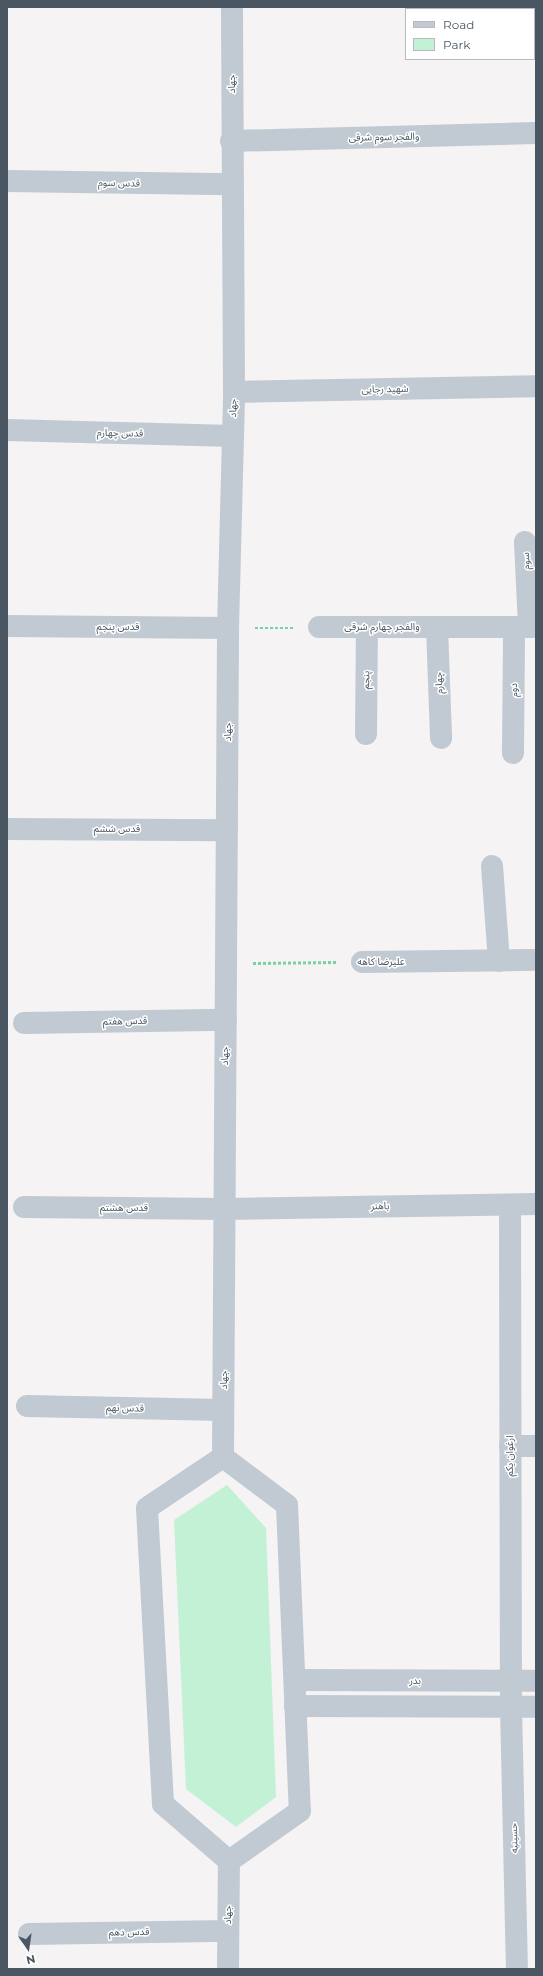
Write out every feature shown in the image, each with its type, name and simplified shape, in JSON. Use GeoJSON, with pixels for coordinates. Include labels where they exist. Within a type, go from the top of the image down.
{"type":"FeatureCollection","features":[{"type":"Feature","properties":{"kind":"street","name":"جهاد"},"geometry":{"type":"LineString","coordinates":[[223,1457],[228,628],[234,392],[231,141],[232,7]]}},
{"type":"Feature","properties":{"kind":"street","name":"والفجر سوم شرقی"},"geometry":{"type":"LineString","coordinates":[[231,141],[536,134]]}},
{"type":"Feature","properties":{"kind":"street","name":"قدس سوم"},"geometry":{"type":"LineString","coordinates":[[7,181],[232,184]]}},
{"type":"Feature","properties":{"kind":"street","name":"شهید رجایی"},"geometry":{"type":"LineString","coordinates":[[234,392],[536,386]]}},
{"type":"Feature","properties":{"kind":"street","name":"قدس چهارم"},"geometry":{"type":"LineString","coordinates":[[7,430],[233,436]]}},
{"type":"Feature","properties":{"kind":"street","name":"سوم"},"geometry":{"type":"LineString","coordinates":[[525,542],[526,627]]}},
{"type":"Feature","properties":{"kind":"street","name":"قدس پنجم"},"geometry":{"type":"LineString","coordinates":[[7,626],[228,628]]}},
{"type":"Feature","properties":{"kind":"street","name":"پنجم"},"geometry":{"type":"LineString","coordinates":[[366,734],[367,627]]}},
{"type":"Feature","properties":{"kind":"street","name":"چهارم"},"geometry":{"type":"LineString","coordinates":[[437,627],[441,738]]}},
{"type":"Feature","properties":{"kind":"street","name":"والفجر چهارم شرقی"},"geometry":{"type":"LineString","coordinates":[[318,628],[526,627]]}},
{"type":"Feature","properties":{"kind":"street","name":"دوم"},"geometry":{"type":"LineString","coordinates":[[513,753],[526,627]]}},
{"type":"Feature","properties":{"kind":"street","name":"قدس ششم"},"geometry":{"type":"LineString","coordinates":[[7,829],[227,830]]}},
{"type":"Feature","properties":{"kind":"street"},"geometry":{"type":"LineString","coordinates":[[492,866],[499,961]]}},
{"type":"Feature","properties":{"kind":"street","name":"علیرضا کاهه"},"geometry":{"type":"LineString","coordinates":[[362,962],[536,960]]}},
{"type":"Feature","properties":{"kind":"street","name":"قدس هفتم"},"geometry":{"type":"LineString","coordinates":[[24,1023],[226,1020]]}},
{"type":"Feature","properties":{"kind":"street","name":"ارغوان یکم"},"geometry":{"type":"LineString","coordinates":[[510,1204],[511,1707]]}},
{"type":"Feature","properties":{"kind":"street","name":"باهنر"},"geometry":{"type":"LineString","coordinates":[[224,1208],[536,1204]]}},
{"type":"Feature","properties":{"kind":"street","name":"قدس هشتم"},"geometry":{"type":"LineString","coordinates":[[24,1207],[224,1208]]}},
{"type":"Feature","properties":{"kind":"street","name":"قدس نهم"},"geometry":{"type":"LineString","coordinates":[[27,1406],[223,1410]]}},
{"type":"Feature","properties":{"kind":"street"},"geometry":{"type":"LineString","coordinates":[[510,1446],[536,1446]]}},
{"type":"Feature","properties":{"kind":"street"},"geometry":{"type":"LineString","coordinates":[[223,1457],[287,1505],[295,1680],[300,1811],[229,1861],[163,1804],[147,1508],[223,1457]]}},
{"type":"Feature","properties":{"kind":"street","name":"بدر"},"geometry":{"type":"LineString","coordinates":[[295,1680],[536,1681]]}},
{"type":"Feature","properties":{"kind":"street"},"geometry":{"type":"LineString","coordinates":[[295,1706],[536,1707]]}},
{"type":"Feature","properties":{"kind":"street","name":"حسینیه"},"geometry":{"type":"LineString","coordinates":[[511,1707],[517,1969]]}},
{"type":"Feature","properties":{"kind":"street","name":"جهاد"},"geometry":{"type":"LineString","coordinates":[[228,1969],[229,1861]]}},
{"type":"Feature","properties":{"kind":"street","name":"قدس دهم"},"geometry":{"type":"LineString","coordinates":[[29,1934],[228,1931]]}},
{"type":"Feature","properties":{"kind":"path"},"geometry":{"type":"LineString","coordinates":[[228,628],[318,628]]}},
{"type":"Feature","properties":{"kind":"path","name":"علیرضا کاهه"},"geometry":{"type":"LineString","coordinates":[[226,963],[362,962]]}},
{"type":"Feature","properties":{"kind":"green space"},"geometry":{"type":"Polygon","coordinates":[[[227,1485],[266,1528],[276,1797],[236,1827],[186,1789],[174,1520],[227,1485]]]}}]}
